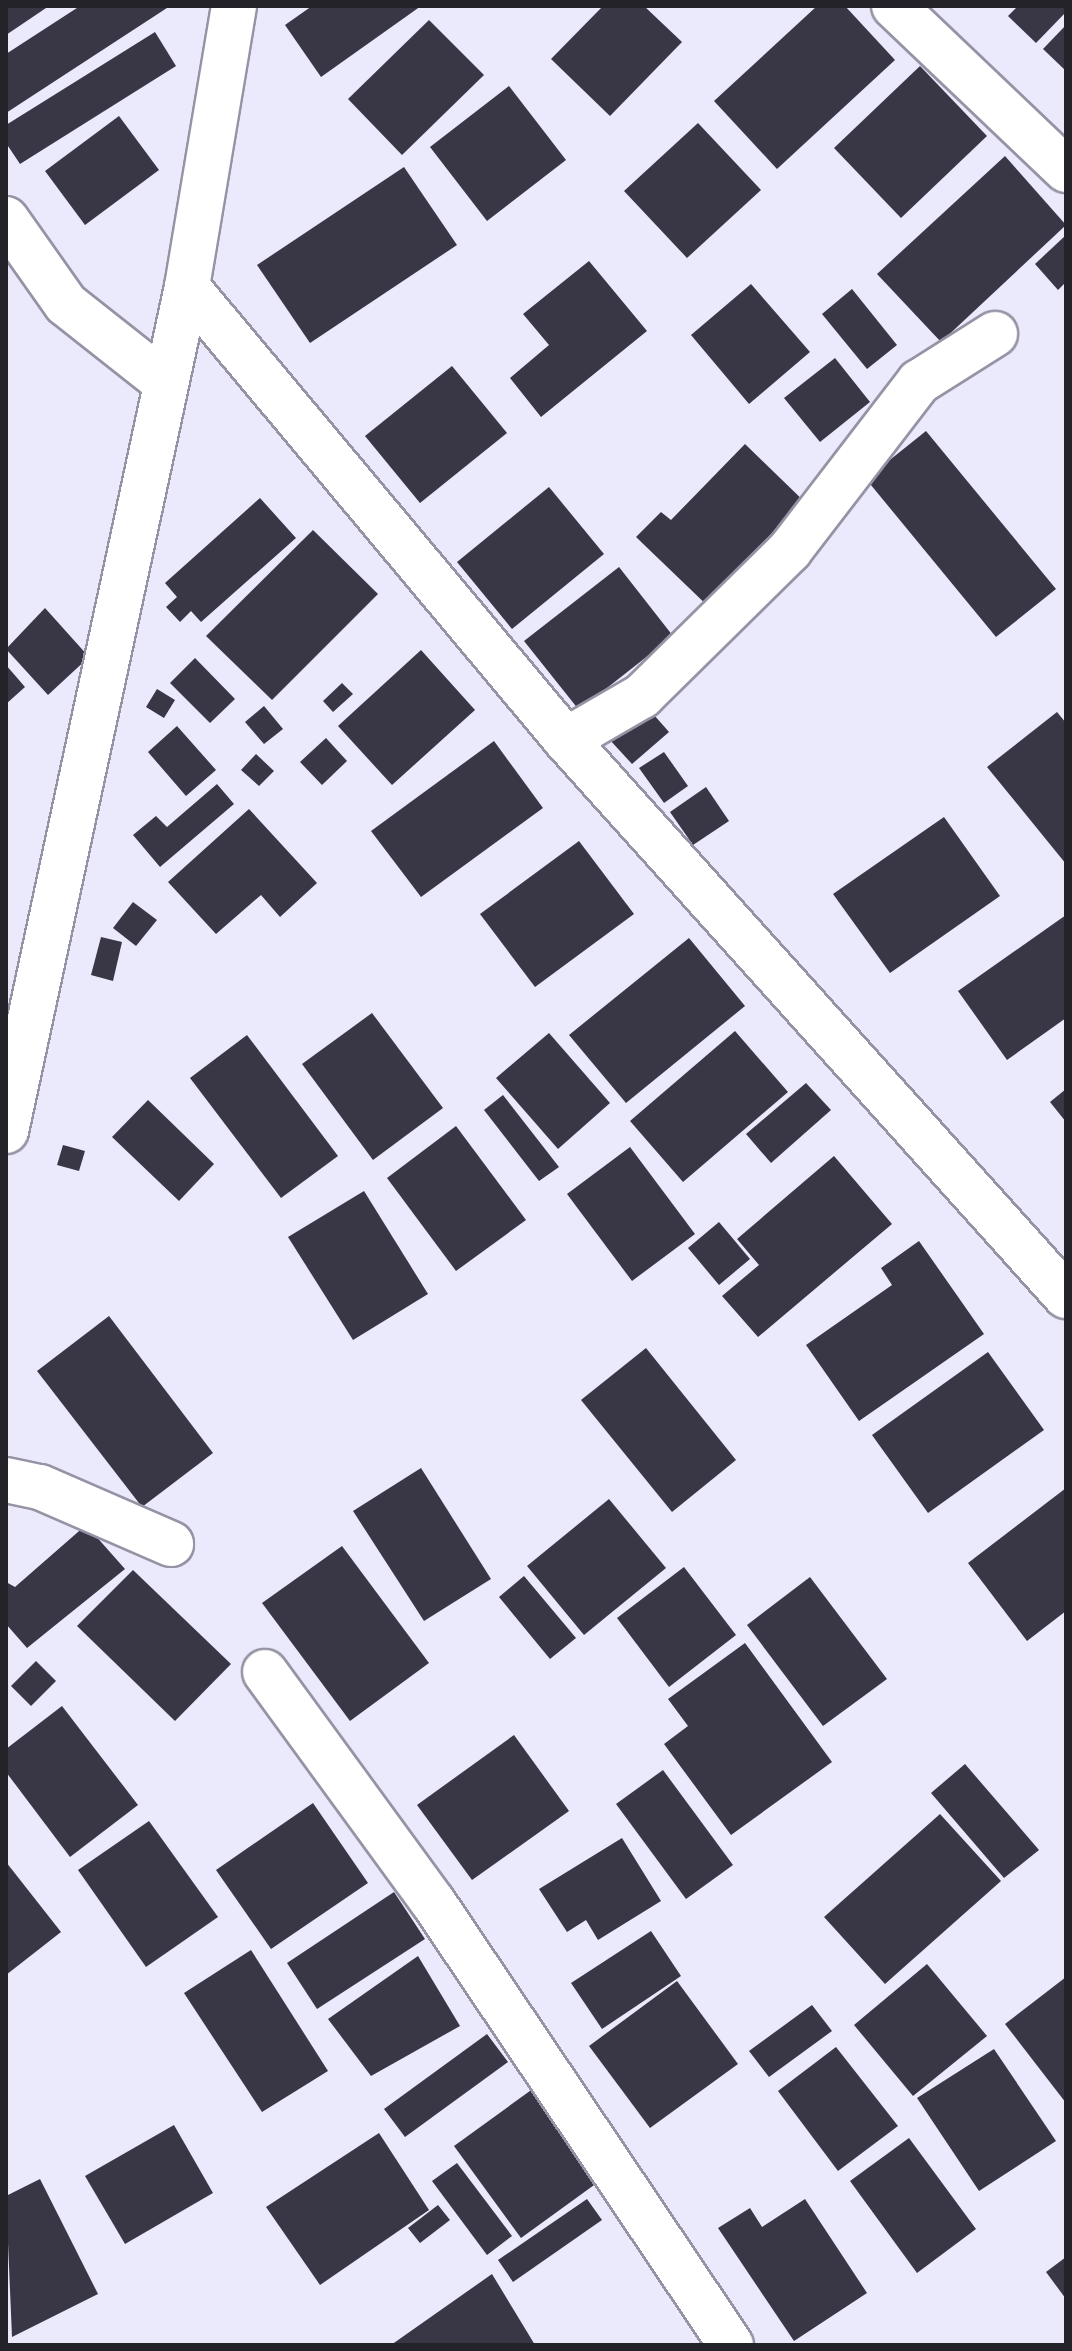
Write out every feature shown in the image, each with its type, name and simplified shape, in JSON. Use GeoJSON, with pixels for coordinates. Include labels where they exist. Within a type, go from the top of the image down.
{"type":"FeatureCollection","features":[{"type":"Feature","properties":{"kind":"street"},"geometry":{"type":"LineString","coordinates":[[6,1131],[187,287],[234,6]]}},
{"type":"Feature","properties":{"kind":"street"},"geometry":{"type":"LineString","coordinates":[[894,6],[1066,170]]}},
{"type":"Feature","properties":{"kind":"street"},"geometry":{"type":"LineString","coordinates":[[6,219],[66,304],[166,383]]}},
{"type":"Feature","properties":{"kind":"street"},"geometry":{"type":"LineString","coordinates":[[187,287],[566,740],[1066,1296]]}},
{"type":"Feature","properties":{"kind":"street"},"geometry":{"type":"LineString","coordinates":[[566,740],[642,696],[790,550],[919,382],[995,334]]}},
{"type":"Feature","properties":{"kind":"street"},"geometry":{"type":"LineString","coordinates":[[6,1480],[40,1487],[171,1544]]}},
{"type":"Feature","properties":{"kind":"street"},"geometry":{"type":"LineString","coordinates":[[265,1672],[433,1902],[731,2345]]}},
{"type":"Feature","properties":{"kind":"building"},"geometry":{"type":"Polygon","coordinates":[[[6,6],[49,6],[6,35],[6,6]]]}},
{"type":"Feature","properties":{"kind":"building"},"geometry":{"type":"Polygon","coordinates":[[[80,6],[170,6],[6,113],[6,54],[80,6]]]}},
{"type":"Feature","properties":{"kind":"building"},"geometry":{"type":"Polygon","coordinates":[[[312,6],[421,6],[321,77],[285,25],[312,6]]]}},
{"type":"Feature","properties":{"kind":"building"},"geometry":{"type":"Polygon","coordinates":[[[603,6],[644,6],[682,42],[610,116],[551,59],[603,6]]]}},
{"type":"Feature","properties":{"kind":"building"},"geometry":{"type":"Polygon","coordinates":[[[817,6],[845,6],[895,60],[777,169],[714,101],[817,6]]]}},
{"type":"Feature","properties":{"kind":"building"},"geometry":{"type":"Polygon","coordinates":[[[1018,6],[1066,6],[1066,12],[1036,43],[1008,16],[1018,6]]]}},
{"type":"Feature","properties":{"kind":"building"},"geometry":{"type":"Polygon","coordinates":[[[429,20],[484,75],[402,155],[348,99],[429,20]]]}},
{"type":"Feature","properties":{"kind":"building"},"geometry":{"type":"Polygon","coordinates":[[[1066,25],[1066,71],[1043,49],[1066,25]]]}},
{"type":"Feature","properties":{"kind":"building"},"geometry":{"type":"Polygon","coordinates":[[[155,32],[176,66],[20,164],[6,143],[6,125],[155,32]]]}},
{"type":"Feature","properties":{"kind":"building"},"geometry":{"type":"Polygon","coordinates":[[[920,66],[987,136],[901,218],[834,148],[920,66]]]}},
{"type":"Feature","properties":{"kind":"building"},"geometry":{"type":"Polygon","coordinates":[[[509,86],[566,160],[487,221],[430,147],[509,86]]]}},
{"type":"Feature","properties":{"kind":"building"},"geometry":{"type":"Polygon","coordinates":[[[119,116],[159,170],[85,225],[45,171],[119,116]]]}},
{"type":"Feature","properties":{"kind":"building"},"geometry":{"type":"Polygon","coordinates":[[[698,123],[761,190],[687,258],[624,191],[698,123]]]}},
{"type":"Feature","properties":{"kind":"building"},"geometry":{"type":"Polygon","coordinates":[[[1005,156],[1066,225],[941,342],[877,274],[1005,156]]]}},
{"type":"Feature","properties":{"kind":"building"},"geometry":{"type":"Polygon","coordinates":[[[404,167],[457,245],[310,343],[257,265],[404,167]]]}},
{"type":"Feature","properties":{"kind":"building"},"geometry":{"type":"Polygon","coordinates":[[[1066,235],[1066,282],[1058,290],[1035,264],[1066,235]]]}},
{"type":"Feature","properties":{"kind":"building"},"geometry":{"type":"Polygon","coordinates":[[[589,261],[647,331],[541,417],[510,378],[549,345],[523,314],[589,261]]]}},
{"type":"Feature","properties":{"kind":"building"},"geometry":{"type":"Polygon","coordinates":[[[751,284],[810,352],[749,404],[691,335],[751,284]]]}},
{"type":"Feature","properties":{"kind":"building"},"geometry":{"type":"Polygon","coordinates":[[[852,289],[897,345],[867,369],[822,314],[852,289]]]}},
{"type":"Feature","properties":{"kind":"building"},"geometry":{"type":"Polygon","coordinates":[[[835,358],[870,402],[820,442],[784,398],[835,358]]]}},
{"type":"Feature","properties":{"kind":"building"},"geometry":{"type":"Polygon","coordinates":[[[452,366],[507,433],[420,503],[365,436],[452,366]]]}},
{"type":"Feature","properties":{"kind":"building"},"geometry":{"type":"Polygon","coordinates":[[[926,431],[1056,589],[996,637],[866,479],[926,431]]]}},
{"type":"Feature","properties":{"kind":"building"},"geometry":{"type":"Polygon","coordinates":[[[745,444],[812,509],[713,611],[636,537],[661,512],[671,520],[745,444]]]}},
{"type":"Feature","properties":{"kind":"building"},"geometry":{"type":"Polygon","coordinates":[[[549,487],[604,554],[512,629],[457,562],[549,487]]]}},
{"type":"Feature","properties":{"kind":"building"},"geometry":{"type":"Polygon","coordinates":[[[260,498],[296,538],[201,622],[191,611],[180,622],[166,607],[177,597],[165,583],[260,498]]]}},
{"type":"Feature","properties":{"kind":"building"},"geometry":{"type":"Polygon","coordinates":[[[313,530],[378,594],[272,700],[206,636],[313,530]]]}},
{"type":"Feature","properties":{"kind":"building"},"geometry":{"type":"Polygon","coordinates":[[[619,567],[673,636],[579,710],[524,641],[619,567]]]}},
{"type":"Feature","properties":{"kind":"building"},"geometry":{"type":"Polygon","coordinates":[[[45,608],[89,657],[48,695],[6,649],[45,608]]]}},
{"type":"Feature","properties":{"kind":"building"},"geometry":{"type":"Polygon","coordinates":[[[421,650],[475,710],[392,785],[338,726],[421,650]]]}},
{"type":"Feature","properties":{"kind":"building"},"geometry":{"type":"Polygon","coordinates":[[[195,658],[235,699],[210,723],[170,683],[195,658]]]}},
{"type":"Feature","properties":{"kind":"building"},"geometry":{"type":"Polygon","coordinates":[[[6,665],[25,687],[6,704],[6,665]]]}},
{"type":"Feature","properties":{"kind":"building"},"geometry":{"type":"Polygon","coordinates":[[[342,683],[353,694],[333,712],[323,701],[342,683]]]}},
{"type":"Feature","properties":{"kind":"building"},"geometry":{"type":"Polygon","coordinates":[[[157,689],[175,700],[164,718],[146,707],[157,689]]]}},
{"type":"Feature","properties":{"kind":"building"},"geometry":{"type":"Polygon","coordinates":[[[264,706],[283,729],[264,744],[245,722],[264,706]]]}},
{"type":"Feature","properties":{"kind":"building"},"geometry":{"type":"Polygon","coordinates":[[[647,707],[669,732],[632,764],[609,739],[647,707]]]}},
{"type":"Feature","properties":{"kind":"building"},"geometry":{"type":"Polygon","coordinates":[[[1057,712],[1066,723],[1066,864],[987,767],[1057,712]]]}},
{"type":"Feature","properties":{"kind":"building"},"geometry":{"type":"Polygon","coordinates":[[[177,726],[216,770],[186,796],[148,752],[177,726]]]}},
{"type":"Feature","properties":{"kind":"building"},"geometry":{"type":"Polygon","coordinates":[[[326,738],[347,761],[322,785],[300,762],[326,738]]]}},
{"type":"Feature","properties":{"kind":"building"},"geometry":{"type":"Polygon","coordinates":[[[494,741],[543,808],[421,897],[371,831],[494,741]]]}},
{"type":"Feature","properties":{"kind":"building"},"geometry":{"type":"Polygon","coordinates":[[[664,752],[688,786],[664,803],[639,768],[664,752]]]}},
{"type":"Feature","properties":{"kind":"building"},"geometry":{"type":"Polygon","coordinates":[[[256,754],[274,771],[259,786],[241,770],[256,754]]]}},
{"type":"Feature","properties":{"kind":"building"},"geometry":{"type":"Polygon","coordinates":[[[217,784],[234,804],[160,867],[133,835],[156,816],[167,827],[217,784]]]}},
{"type":"Feature","properties":{"kind":"building"},"geometry":{"type":"Polygon","coordinates":[[[706,787],[729,821],[693,845],[670,812],[706,787]]]}},
{"type":"Feature","properties":{"kind":"building"},"geometry":{"type":"Polygon","coordinates":[[[249,809],[317,883],[280,917],[261,895],[216,934],[168,882],[249,809]]]}},
{"type":"Feature","properties":{"kind":"building"},"geometry":{"type":"Polygon","coordinates":[[[944,817],[1000,896],[890,973],[833,894],[944,817]]]}},
{"type":"Feature","properties":{"kind":"building"},"geometry":{"type":"Polygon","coordinates":[[[579,841],[634,914],[535,987],[480,914],[579,841]]]}},
{"type":"Feature","properties":{"kind":"building"},"geometry":{"type":"Polygon","coordinates":[[[133,902],[157,920],[136,946],[113,928],[133,902]]]}},
{"type":"Feature","properties":{"kind":"building"},"geometry":{"type":"Polygon","coordinates":[[[1066,915],[1066,1018],[1007,1060],[958,991],[1066,915]]]}},
{"type":"Feature","properties":{"kind":"building"},"geometry":{"type":"Polygon","coordinates":[[[101,937],[122,942],[113,981],[91,975],[101,937]]]}},
{"type":"Feature","properties":{"kind":"building"},"geometry":{"type":"Polygon","coordinates":[[[689,938],[745,1006],[626,1103],[569,1035],[689,938]]]}},
{"type":"Feature","properties":{"kind":"building"},"geometry":{"type":"Polygon","coordinates":[[[372,1013],[443,1108],[373,1160],[302,1064],[372,1013]]]}},
{"type":"Feature","properties":{"kind":"building"},"geometry":{"type":"Polygon","coordinates":[[[735,1031],[788,1092],[683,1182],[630,1121],[735,1031]]]}},
{"type":"Feature","properties":{"kind":"building"},"geometry":{"type":"Polygon","coordinates":[[[549,1033],[610,1103],[558,1149],[496,1078],[549,1033]]]}},
{"type":"Feature","properties":{"kind":"building"},"geometry":{"type":"Polygon","coordinates":[[[247,1035],[338,1156],[281,1198],[190,1078],[247,1035]]]}},
{"type":"Feature","properties":{"kind":"building"},"geometry":{"type":"Polygon","coordinates":[[[806,1083],[831,1110],[771,1163],[746,1134],[806,1083]]]}},
{"type":"Feature","properties":{"kind":"building"},"geometry":{"type":"Polygon","coordinates":[[[1066,1089],[1066,1122],[1050,1102],[1066,1089]]]}},
{"type":"Feature","properties":{"kind":"building"},"geometry":{"type":"Polygon","coordinates":[[[503,1095],[559,1167],[539,1181],[484,1110],[503,1095]]]}},
{"type":"Feature","properties":{"kind":"building"},"geometry":{"type":"Polygon","coordinates":[[[148,1100],[214,1164],[179,1201],[112,1137],[148,1100]]]}},
{"type":"Feature","properties":{"kind":"building"},"geometry":{"type":"Polygon","coordinates":[[[456,1126],[526,1220],[456,1271],[387,1178],[456,1126]]]}},
{"type":"Feature","properties":{"kind":"building"},"geometry":{"type":"Polygon","coordinates":[[[63,1145],[85,1151],[79,1171],[57,1165],[63,1145]]]}},
{"type":"Feature","properties":{"kind":"building"},"geometry":{"type":"Polygon","coordinates":[[[630,1147],[695,1234],[632,1281],[567,1194],[630,1147]]]}},
{"type":"Feature","properties":{"kind":"building"},"geometry":{"type":"Polygon","coordinates":[[[834,1156],[892,1224],[758,1337],[722,1296],[759,1265],[737,1239],[834,1156]]]}},
{"type":"Feature","properties":{"kind":"building"},"geometry":{"type":"Polygon","coordinates":[[[364,1191],[428,1294],[353,1340],[288,1237],[364,1191]]]}},
{"type":"Feature","properties":{"kind":"building"},"geometry":{"type":"Polygon","coordinates":[[[719,1222],[750,1259],[719,1285],[688,1248],[719,1222]]]}},
{"type":"Feature","properties":{"kind":"building"},"geometry":{"type":"Polygon","coordinates":[[[919,1241],[984,1334],[859,1421],[806,1345],[892,1285],[881,1268],[919,1241]]]}},
{"type":"Feature","properties":{"kind":"building"},"geometry":{"type":"Polygon","coordinates":[[[109,1316],[213,1453],[142,1507],[37,1371],[109,1316]]]}},
{"type":"Feature","properties":{"kind":"building"},"geometry":{"type":"Polygon","coordinates":[[[646,1348],[736,1460],[672,1512],[581,1400],[646,1348]]]}},
{"type":"Feature","properties":{"kind":"building"},"geometry":{"type":"Polygon","coordinates":[[[988,1352],[1044,1430],[928,1513],[872,1435],[988,1352]]]}},
{"type":"Feature","properties":{"kind":"building"},"geometry":{"type":"Polygon","coordinates":[[[421,1468],[491,1579],[424,1621],[353,1511],[421,1468]]]}},
{"type":"Feature","properties":{"kind":"building"},"geometry":{"type":"Polygon","coordinates":[[[1066,1488],[1066,1611],[1027,1641],[968,1563],[1066,1488]]]}},
{"type":"Feature","properties":{"kind":"building"},"geometry":{"type":"Polygon","coordinates":[[[609,1499],[666,1568],[584,1635],[527,1566],[609,1499]]]}},
{"type":"Feature","properties":{"kind":"building"},"geometry":{"type":"Polygon","coordinates":[[[86,1525],[125,1569],[27,1648],[6,1624],[6,1582],[15,1587],[86,1525]]]}},
{"type":"Feature","properties":{"kind":"building"},"geometry":{"type":"Polygon","coordinates":[[[342,1546],[429,1663],[350,1721],[262,1603],[342,1546]]]}},
{"type":"Feature","properties":{"kind":"building"},"geometry":{"type":"Polygon","coordinates":[[[684,1567],[736,1635],[669,1687],[617,1618],[684,1567]]]}},
{"type":"Feature","properties":{"kind":"building"},"geometry":{"type":"Polygon","coordinates":[[[133,1570],[231,1664],[175,1721],[77,1626],[133,1570]]]}},
{"type":"Feature","properties":{"kind":"building"},"geometry":{"type":"Polygon","coordinates":[[[524,1576],[576,1638],[550,1659],[499,1597],[524,1576]]]}},
{"type":"Feature","properties":{"kind":"building"},"geometry":{"type":"Polygon","coordinates":[[[810,1577],[887,1679],[823,1726],[747,1625],[810,1577]]]}},
{"type":"Feature","properties":{"kind":"building"},"geometry":{"type":"Polygon","coordinates":[[[745,1643],[832,1762],[731,1835],[664,1744],[688,1726],[668,1699],[745,1643]]]}},
{"type":"Feature","properties":{"kind":"building"},"geometry":{"type":"Polygon","coordinates":[[[36,1661],[56,1681],[31,1706],[11,1686],[36,1661]]]}},
{"type":"Feature","properties":{"kind":"building"},"geometry":{"type":"Polygon","coordinates":[[[62,1706],[138,1805],[70,1857],[6,1772],[6,1749],[62,1706]]]}},
{"type":"Feature","properties":{"kind":"building"},"geometry":{"type":"Polygon","coordinates":[[[514,1735],[569,1811],[472,1880],[417,1805],[514,1735]]]}},
{"type":"Feature","properties":{"kind":"building"},"geometry":{"type":"Polygon","coordinates":[[[965,1764],[1039,1850],[1004,1878],[931,1793],[965,1764]]]}},
{"type":"Feature","properties":{"kind":"building"},"geometry":{"type":"Polygon","coordinates":[[[663,1770],[733,1865],[686,1899],[616,1804],[663,1770]]]}},
{"type":"Feature","properties":{"kind":"building"},"geometry":{"type":"Polygon","coordinates":[[[313,1803],[368,1883],[271,1949],[216,1870],[313,1803]]]}},
{"type":"Feature","properties":{"kind":"building"},"geometry":{"type":"Polygon","coordinates":[[[940,1814],[1001,1881],[885,1984],[824,1917],[940,1814]]]}},
{"type":"Feature","properties":{"kind":"building"},"geometry":{"type":"Polygon","coordinates":[[[149,1821],[218,1917],[146,1967],[78,1870],[149,1821]]]}},
{"type":"Feature","properties":{"kind":"building"},"geometry":{"type":"Polygon","coordinates":[[[622,1838],[661,1901],[598,1940],[586,1920],[567,1932],[539,1889],[622,1838]]]}},
{"type":"Feature","properties":{"kind":"building"},"geometry":{"type":"Polygon","coordinates":[[[6,1862],[61,1932],[6,1975],[6,1862]]]}},
{"type":"Feature","properties":{"kind":"building"},"geometry":{"type":"Polygon","coordinates":[[[394,1892],[425,1939],[317,2009],[287,1963],[394,1892]]]}},
{"type":"Feature","properties":{"kind":"building"},"geometry":{"type":"Polygon","coordinates":[[[651,1931],[681,1976],[602,2029],[571,1983],[651,1931]]]}},
{"type":"Feature","properties":{"kind":"building"},"geometry":{"type":"Polygon","coordinates":[[[251,1950],[328,2071],[262,2112],[184,1993],[251,1950]]]}},
{"type":"Feature","properties":{"kind":"building"},"geometry":{"type":"Polygon","coordinates":[[[418,1956],[460,2026],[371,2076],[328,2019],[418,1956]]]}},
{"type":"Feature","properties":{"kind":"building"},"geometry":{"type":"Polygon","coordinates":[[[927,1964],[987,2036],[913,2096],[854,2025],[927,1964]]]}},
{"type":"Feature","properties":{"kind":"building"},"geometry":{"type":"Polygon","coordinates":[[[1066,1977],[1066,2103],[1005,2024],[1066,1977]]]}},
{"type":"Feature","properties":{"kind":"building"},"geometry":{"type":"Polygon","coordinates":[[[677,1981],[738,2064],[650,2128],[589,2046],[677,1981]]]}},
{"type":"Feature","properties":{"kind":"building"},"geometry":{"type":"Polygon","coordinates":[[[812,2005],[832,2031],[769,2077],[749,2051],[812,2005]]]}},
{"type":"Feature","properties":{"kind":"building"},"geometry":{"type":"Polygon","coordinates":[[[487,2034],[508,2062],[405,2137],[384,2109],[487,2034]]]}},
{"type":"Feature","properties":{"kind":"building"},"geometry":{"type":"Polygon","coordinates":[[[836,2047],[898,2126],[838,2171],[778,2091],[836,2047]]]}},
{"type":"Feature","properties":{"kind":"building"},"geometry":{"type":"Polygon","coordinates":[[[994,2049],[1056,2141],[979,2191],[917,2098],[994,2049]]]}},
{"type":"Feature","properties":{"kind":"building"},"geometry":{"type":"Polygon","coordinates":[[[534,2088],[601,2180],[521,2238],[454,2146],[534,2088]]]}},
{"type":"Feature","properties":{"kind":"building"},"geometry":{"type":"Polygon","coordinates":[[[174,2125],[213,2193],[125,2244],[85,2176],[174,2125]]]}},
{"type":"Feature","properties":{"kind":"building"},"geometry":{"type":"Polygon","coordinates":[[[379,2133],[429,2210],[320,2285],[266,2207],[379,2133]]]}},
{"type":"Feature","properties":{"kind":"building"},"geometry":{"type":"Polygon","coordinates":[[[909,2138],[976,2229],[917,2273],[850,2181],[909,2138]]]}},
{"type":"Feature","properties":{"kind":"building"},"geometry":{"type":"Polygon","coordinates":[[[457,2163],[512,2236],[487,2255],[432,2181],[457,2163]]]}},
{"type":"Feature","properties":{"kind":"building"},"geometry":{"type":"Polygon","coordinates":[[[40,2179],[98,2294],[12,2337],[6,2196],[40,2179]]]}},
{"type":"Feature","properties":{"kind":"building"},"geometry":{"type":"Polygon","coordinates":[[[587,2199],[602,2220],[513,2282],[498,2260],[587,2199]]]}},
{"type":"Feature","properties":{"kind":"building"},"geometry":{"type":"Polygon","coordinates":[[[805,2199],[867,2293],[794,2341],[718,2228],[750,2208],[762,2227],[805,2199]]]}},
{"type":"Feature","properties":{"kind":"building"},"geometry":{"type":"Polygon","coordinates":[[[438,2205],[450,2220],[420,2243],[408,2228],[438,2205]]]}},
{"type":"Feature","properties":{"kind":"building"},"geometry":{"type":"Polygon","coordinates":[[[1066,2257],[1066,2299],[1046,2272],[1066,2257]]]}},
{"type":"Feature","properties":{"kind":"building"},"geometry":{"type":"Polygon","coordinates":[[[492,2274],[535,2345],[391,2345],[492,2274]]]}}]}
